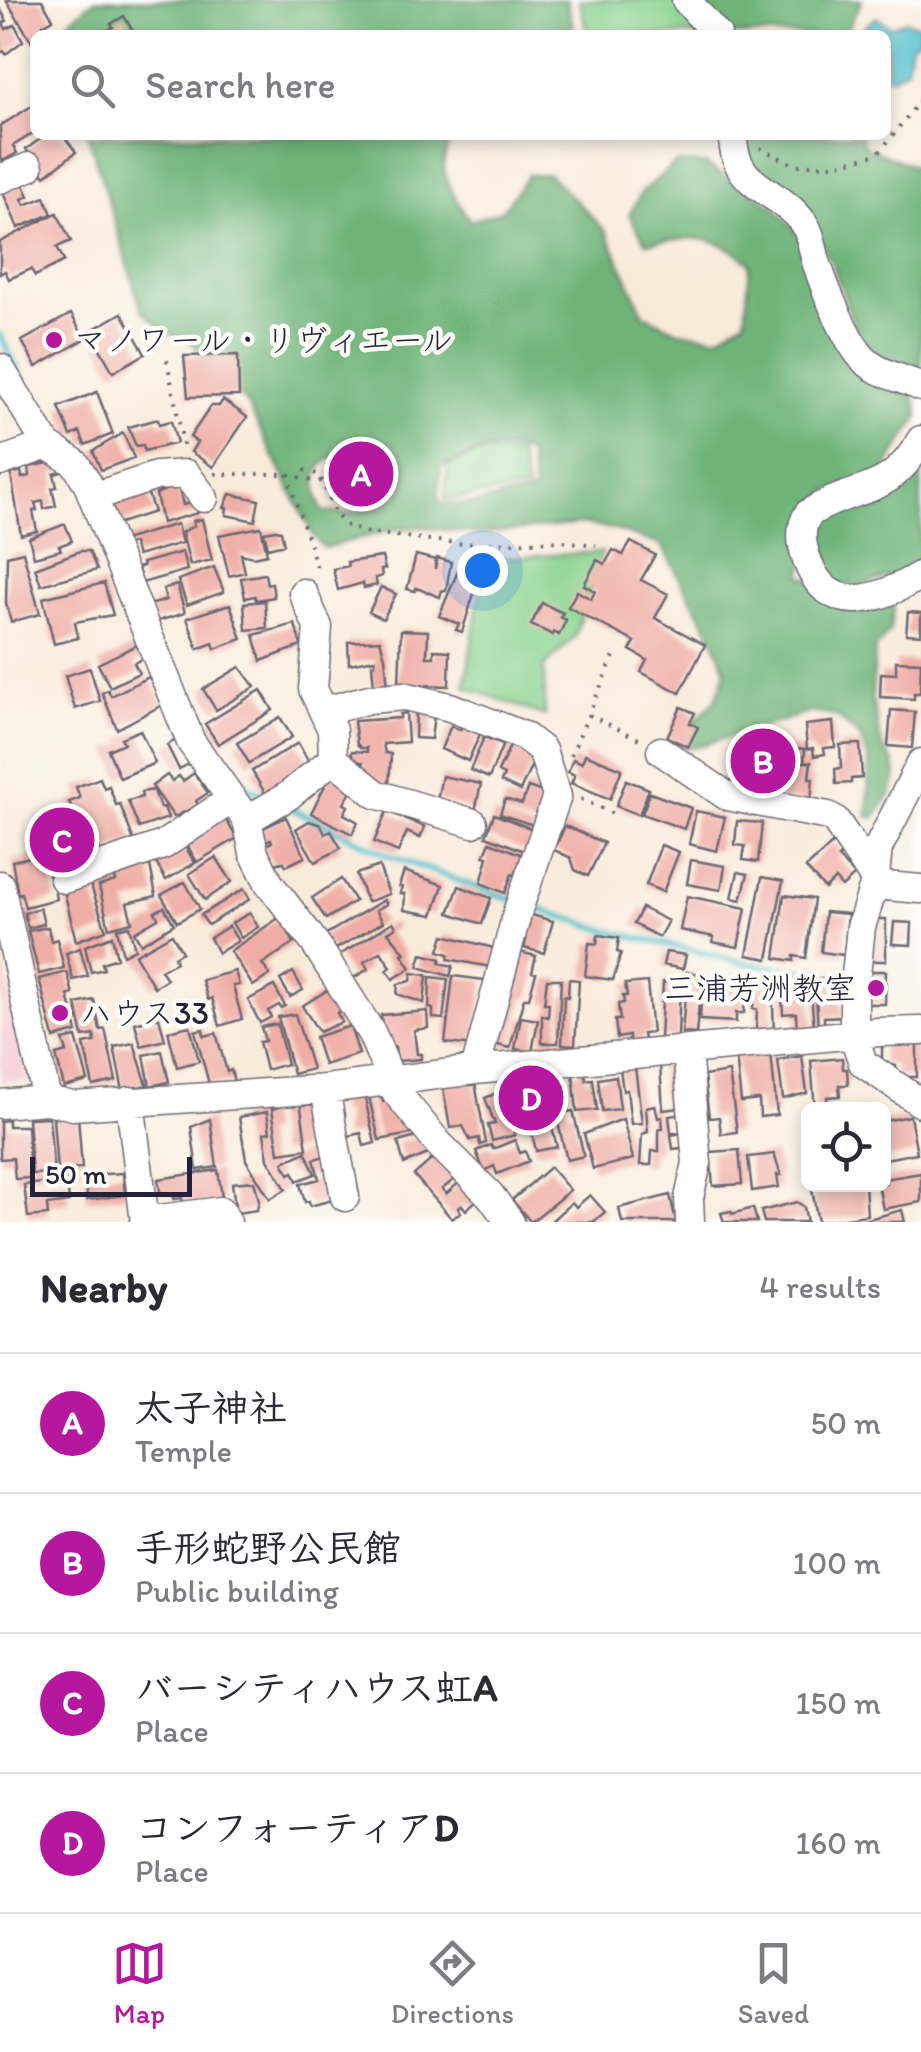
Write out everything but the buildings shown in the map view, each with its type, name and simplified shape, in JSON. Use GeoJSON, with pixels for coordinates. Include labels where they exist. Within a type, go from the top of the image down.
{"type":"FeatureCollection","features":[{"type":"Feature","properties":{"kind":"street"},"geometry":{"type":"LineString","coordinates":[[686,0],[713,30]]}},
{"type":"Feature","properties":{"kind":"street"},"geometry":{"type":"LineString","coordinates":[[744,140],[733,156],[749,182],[779,200],[806,227],[818,270],[858,353],[880,371],[921,387]]}},
{"type":"Feature","properties":{"kind":"street"},"geometry":{"type":"LineString","coordinates":[[0,179],[29,167]]}},
{"type":"Feature","properties":{"kind":"street"},"geometry":{"type":"LineString","coordinates":[[0,368],[47,446],[75,463],[93,497],[190,742],[258,807]]}},
{"type":"Feature","properties":{"kind":"street"},"geometry":{"type":"LineString","coordinates":[[921,440],[898,474],[809,512],[802,530],[812,574],[833,596],[862,599],[893,590],[921,575]]}},
{"type":"Feature","properties":{"kind":"street"},"geometry":{"type":"LineString","coordinates":[[0,462],[47,446]]}},
{"type":"Feature","properties":{"kind":"street"},"geometry":{"type":"LineString","coordinates":[[93,497],[156,476],[186,474],[204,498]]}},
{"type":"Feature","properties":{"kind":"street"},"geometry":{"type":"LineString","coordinates":[[312,584],[318,627],[313,688],[332,730],[333,759],[376,794],[473,823]]}},
{"type":"Feature","properties":{"kind":"street"},"geometry":{"type":"LineString","coordinates":[[324,711],[389,696],[450,708],[538,744],[558,790],[521,900],[475,1070]]}},
{"type":"Feature","properties":{"kind":"street"},"geometry":{"type":"LineString","coordinates":[[661,750],[727,796],[828,816],[835,820],[874,882],[921,889]]}},
{"type":"Feature","properties":{"kind":"street"},"geometry":{"type":"LineString","coordinates":[[64,879],[258,807],[333,759]]}},
{"type":"Feature","properties":{"kind":"street"},"geometry":{"type":"LineString","coordinates":[[921,762],[881,840],[858,946],[854,1036],[862,1063],[921,1103]]}},
{"type":"Feature","properties":{"kind":"street"},"geometry":{"type":"LineString","coordinates":[[258,807],[254,853],[268,883],[314,943],[372,1034],[390,1078],[407,1106],[510,1222]]}},
{"type":"Feature","properties":{"kind":"street"},"geometry":{"type":"LineString","coordinates":[[0,885],[47,1100]]}},
{"type":"Feature","properties":{"kind":"street"},"geometry":{"type":"LineString","coordinates":[[0,1104],[47,1100],[74,1106],[326,1089],[390,1078],[921,1031]]}},
{"type":"Feature","properties":{"kind":"street"},"geometry":{"type":"LineString","coordinates":[[687,1050],[697,1163],[689,1198],[690,1222]]}},
{"type":"Feature","properties":{"kind":"street"},"geometry":{"type":"LineString","coordinates":[[326,1089],[345,1197]]}},
{"type":"Feature","properties":{"kind":"street"},"geometry":{"type":"LineString","coordinates":[[130,1102],[144,1222],[224,1216]]}},
{"type":"Feature","properties":{"kind":"path"},"geometry":{"type":"LineString","coordinates":[[891,137],[921,99]]}},
{"type":"Feature","properties":{"kind":"path"},"geometry":{"type":"LineString","coordinates":[[744,140],[796,165],[834,165],[878,154],[889,140]]}},
{"type":"Feature","properties":{"kind":"path"},"geometry":{"type":"LineString","coordinates":[[167,360],[186,474],[287,474],[323,480],[350,473]]}},
{"type":"Feature","properties":{"kind":"path"},"geometry":{"type":"LineString","coordinates":[[304,470],[320,475],[335,514],[348,526],[364,532],[464,544],[596,544]]}},
{"type":"Feature","properties":{"kind":"path"},"geometry":{"type":"LineString","coordinates":[[287,474],[312,584]]}},
{"type":"Feature","properties":{"kind":"path"},"geometry":{"type":"LineString","coordinates":[[579,736],[616,651]]}},
{"type":"Feature","properties":{"kind":"path"},"geometry":{"type":"LineString","coordinates":[[588,714],[661,750]]}},
{"type":"Feature","properties":{"kind":"path"},"geometry":{"type":"LineString","coordinates":[[558,790],[613,814]]}},
{"type":"Feature","properties":{"kind":"shaded area"},"geometry":{"type":"Polygon","coordinates":[[[0,946],[27,1080],[0,1082],[0,946]]]}},
{"type":"Feature","properties":{"kind":"green space"},"geometry":{"type":"Polygon","coordinates":[[[95,0],[567,0],[574,30],[68,30],[70,20],[95,0]]]}},
{"type":"Feature","properties":{"kind":"green space"},"geometry":{"type":"Polygon","coordinates":[[[579,0],[673,0],[700,30],[587,30],[579,0]]]}},
{"type":"Feature","properties":{"kind":"green space"},"geometry":{"type":"Polygon","coordinates":[[[699,0],[862,0],[847,30],[721,30],[699,0]]]}},
{"type":"Feature","properties":{"kind":"green space"},"geometry":{"type":"Polygon","coordinates":[[[90,140],[452,140],[444,157],[446,179],[470,221],[502,211],[528,175],[549,174],[606,231],[644,315],[679,331],[717,337],[745,320],[750,263],[714,241],[676,239],[646,243],[629,215],[642,192],[676,163],[705,164],[774,206],[795,230],[850,353],[915,399],[919,416],[883,473],[826,492],[801,576],[884,599],[894,607],[890,631],[875,649],[872,698],[882,747],[894,762],[896,776],[876,817],[868,817],[869,760],[860,737],[836,716],[811,712],[689,749],[680,743],[681,734],[716,700],[726,671],[713,637],[661,545],[613,529],[581,524],[478,534],[422,527],[390,530],[324,548],[314,537],[247,404],[193,343],[168,333],[142,311],[90,140]],[[355,449],[324,463],[316,487],[322,511],[347,514],[385,504],[394,473],[386,459],[355,449]],[[522,450],[480,451],[441,467],[438,499],[443,504],[472,504],[531,492],[534,489],[528,454],[522,450]]]}},
{"type":"Feature","properties":{"kind":"green space"},"geometry":{"type":"Polygon","coordinates":[[[743,140],[862,140],[865,147],[921,169],[921,380],[882,359],[858,337],[834,268],[814,226],[745,155],[743,140]]]}},
{"type":"Feature","properties":{"kind":"green space"},"geometry":{"type":"Polygon","coordinates":[[[485,452],[519,454],[527,489],[445,500],[448,466],[485,452]]]}},
{"type":"Feature","properties":{"kind":"green space"},"geometry":{"type":"Polygon","coordinates":[[[921,455],[921,561],[864,584],[848,586],[823,575],[815,556],[812,520],[921,455]]]}},
{"type":"Feature","properties":{"kind":"green space"},"geometry":{"type":"Polygon","coordinates":[[[602,552],[575,636],[544,667],[545,716],[465,687],[485,559],[602,552]]]}},
{"type":"Feature","properties":{"kind":"water"},"geometry":{"type":"Polygon","coordinates":[[[876,17],[891,27],[905,20],[920,26],[919,39],[911,44],[907,68],[891,77],[891,30],[864,28],[876,17]]]}},
{"type":"Feature","properties":{"kind":"waterway"},"geometry":{"type":"LineString","coordinates":[[0,335],[23,380]]}},
{"type":"Feature","properties":{"kind":"waterway"},"geometry":{"type":"LineString","coordinates":[[181,684],[191,697]]}},
{"type":"Feature","properties":{"kind":"waterway"},"geometry":{"type":"LineString","coordinates":[[237,781],[266,797]]}},
{"type":"Feature","properties":{"kind":"waterway"},"geometry":{"type":"LineString","coordinates":[[287,806],[385,854],[515,901]]}},
{"type":"Feature","properties":{"kind":"waterway"},"geometry":{"type":"LineString","coordinates":[[527,905],[608,931],[747,963],[828,975]]}},
{"type":"Feature","properties":{"kind":"place","name":"マノワール・リヴィエール"},"geometry":{"type":"Point","coordinates":[54,340]}},
{"type":"Feature","properties":{"kind":"place","name":"太子神社"},"geometry":{"type":"Point","coordinates":[361,474]}},
{"type":"Feature","properties":{"kind":"place","name":"手形蛇野公民館"},"geometry":{"type":"Point","coordinates":[763,761]}},
{"type":"Feature","properties":{"kind":"place","name":"バーシティハウス虹A"},"geometry":{"type":"Point","coordinates":[62,840]}},
{"type":"Feature","properties":{"kind":"place","name":"三浦芳洲教室"},"geometry":{"type":"Point","coordinates":[876,988]}},
{"type":"Feature","properties":{"kind":"place","name":"ハウス33"},"geometry":{"type":"Point","coordinates":[60,1013]}},
{"type":"Feature","properties":{"kind":"place","name":"コンフォーティアD"},"geometry":{"type":"Point","coordinates":[531,1098]}}]}
